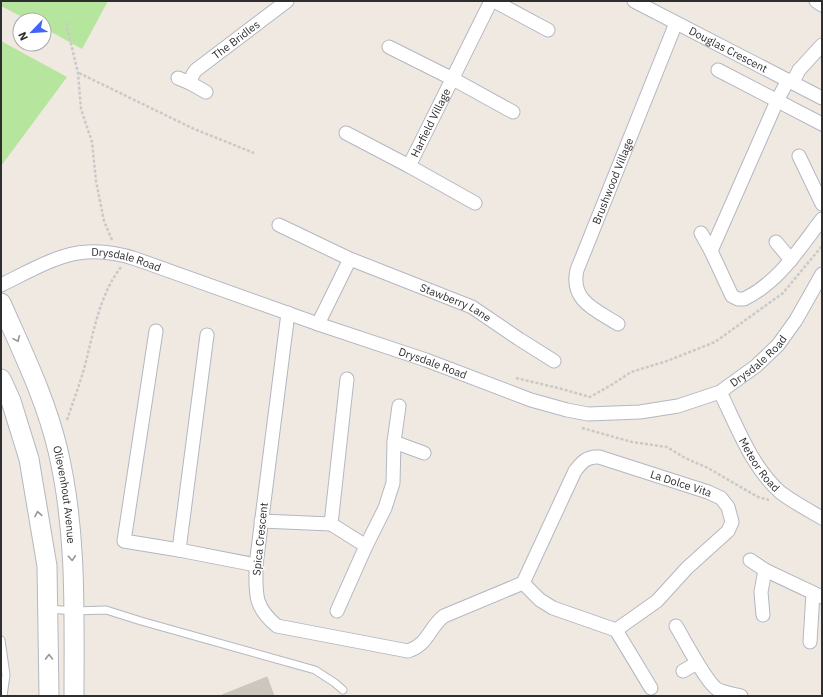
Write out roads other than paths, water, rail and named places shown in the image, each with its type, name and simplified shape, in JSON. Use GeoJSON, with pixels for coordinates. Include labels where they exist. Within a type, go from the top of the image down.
{"type":"FeatureCollection","features":[{"type":"Feature","properties":{"kind":"street","name":"The Bridles"},"geometry":{"type":"LineString","coordinates":[[190,83],[194,73],[200,66],[287,1]]}},
{"type":"Feature","properties":{"kind":"street","name":"Harfield Village"},"geometry":{"type":"LineString","coordinates":[[408,166],[491,1]]}},
{"type":"Feature","properties":{"kind":"street"},"geometry":{"type":"LineString","coordinates":[[494,1],[548,30]]}},
{"type":"Feature","properties":{"kind":"street","name":"Douglas Crescent"},"geometry":{"type":"LineString","coordinates":[[634,1],[822,98]]}},
{"type":"Feature","properties":{"kind":"street"},"geometry":{"type":"LineString","coordinates":[[816,1],[822,5]]}},
{"type":"Feature","properties":{"kind":"street","name":"Brushwood Village"},"geometry":{"type":"LineString","coordinates":[[618,324],[590,306],[581,297],[575,281],[577,270],[676,23]]}},
{"type":"Feature","properties":{"kind":"street"},"geometry":{"type":"LineString","coordinates":[[710,251],[777,101],[790,81],[822,45]]}},
{"type":"Feature","properties":{"kind":"street","name":"Harfield Village"},"geometry":{"type":"LineString","coordinates":[[389,47],[453,79],[513,112]]}},
{"type":"Feature","properties":{"kind":"street"},"geometry":{"type":"LineString","coordinates":[[718,70],[822,124]]}},
{"type":"Feature","properties":{"kind":"street"},"geometry":{"type":"LineString","coordinates":[[178,78],[206,92]]}},
{"type":"Feature","properties":{"kind":"street","name":"Harfield Village"},"geometry":{"type":"LineString","coordinates":[[346,133],[475,203]]}},
{"type":"Feature","properties":{"kind":"street"},"geometry":{"type":"LineString","coordinates":[[799,156],[822,204]]}},
{"type":"Feature","properties":{"kind":"street"},"geometry":{"type":"LineString","coordinates":[[701,233],[729,292],[732,296],[738,299],[746,298],[780,274],[822,219]]}},
{"type":"Feature","properties":{"kind":"street","name":"Stawberry Lane"},"geometry":{"type":"LineString","coordinates":[[279,225],[350,259],[472,307],[554,360]]}},
{"type":"Feature","properties":{"kind":"street"},"geometry":{"type":"LineString","coordinates":[[776,242],[791,260]]}},
{"type":"Feature","properties":{"kind":"street","name":"Drysdale Road"},"geometry":{"type":"LineString","coordinates":[[1,285],[55,259],[87,252],[120,259],[136,259],[318,324],[426,360],[531,400],[588,414],[640,412],[678,406],[720,392],[756,366],[778,345],[796,320],[822,274]]}},
{"type":"Feature","properties":{"kind":"street"},"geometry":{"type":"LineString","coordinates":[[318,324],[350,259]]}},
{"type":"Feature","properties":{"kind":"street","name":"Olievenhout Avenue"},"geometry":{"type":"LineString","coordinates":[[1,303],[41,395],[58,450],[71,524],[74,611],[74,696]]}},
{"type":"Feature","properties":{"kind":"street","name":"Spica Crescent"},"geometry":{"type":"LineString","coordinates":[[288,313],[256,565],[256,593],[259,606],[266,617],[277,626],[408,651],[421,644],[439,620],[444,616],[523,583]]}},
{"type":"Feature","properties":{"kind":"street"},"geometry":{"type":"LineString","coordinates":[[156,331],[124,541],[256,565]]}},
{"type":"Feature","properties":{"kind":"street"},"geometry":{"type":"LineString","coordinates":[[179,550],[208,335]]}},
{"type":"Feature","properties":{"kind":"street"},"geometry":{"type":"LineString","coordinates":[[1,379],[11,401],[29,459],[47,566],[49,696]]}},
{"type":"Feature","properties":{"kind":"street"},"geometry":{"type":"LineString","coordinates":[[331,524],[347,379]]}},
{"type":"Feature","properties":{"kind":"street","name":"Meteor Road"},"geometry":{"type":"LineString","coordinates":[[720,392],[752,457],[763,474],[792,501],[822,518]]}},
{"type":"Feature","properties":{"kind":"street"},"geometry":{"type":"LineString","coordinates":[[337,611],[389,496],[393,483],[394,442],[399,406]]}},
{"type":"Feature","properties":{"kind":"street"},"geometry":{"type":"LineString","coordinates":[[394,442],[424,452]]}},
{"type":"Feature","properties":{"kind":"street","name":"La Dolce Vita"},"geometry":{"type":"LineString","coordinates":[[523,583],[575,471],[586,459],[593,457],[599,458],[708,492],[721,498],[728,507],[732,522],[728,531],[688,568],[657,600],[616,630]]}},
{"type":"Feature","properties":{"kind":"street"},"geometry":{"type":"LineString","coordinates":[[261,521],[331,524],[366,546]]}},
{"type":"Feature","properties":{"kind":"street"},"geometry":{"type":"LineString","coordinates":[[750,560],[765,570],[817,595],[810,642]]}},
{"type":"Feature","properties":{"kind":"street"},"geometry":{"type":"LineString","coordinates":[[763,616],[761,592],[765,570]]}},
{"type":"Feature","properties":{"kind":"street"},"geometry":{"type":"LineString","coordinates":[[523,583],[540,600],[553,608],[616,630],[651,688]]}},
{"type":"Feature","properties":{"kind":"street"},"geometry":{"type":"LineString","coordinates":[[676,626],[697,663],[715,688],[741,696]]}},
{"type":"Feature","properties":{"kind":"street"},"geometry":{"type":"LineString","coordinates":[[682,671],[697,663]]}},
{"type":"Feature","properties":{"kind":"lane"},"geometry":{"type":"LineString","coordinates":[[48,609],[74,611],[106,610],[141,622],[315,670],[343,690]]}},
{"type":"Feature","properties":{"kind":"lane"},"geometry":{"type":"LineString","coordinates":[[1,640],[6,675],[3,696]]}}]}
